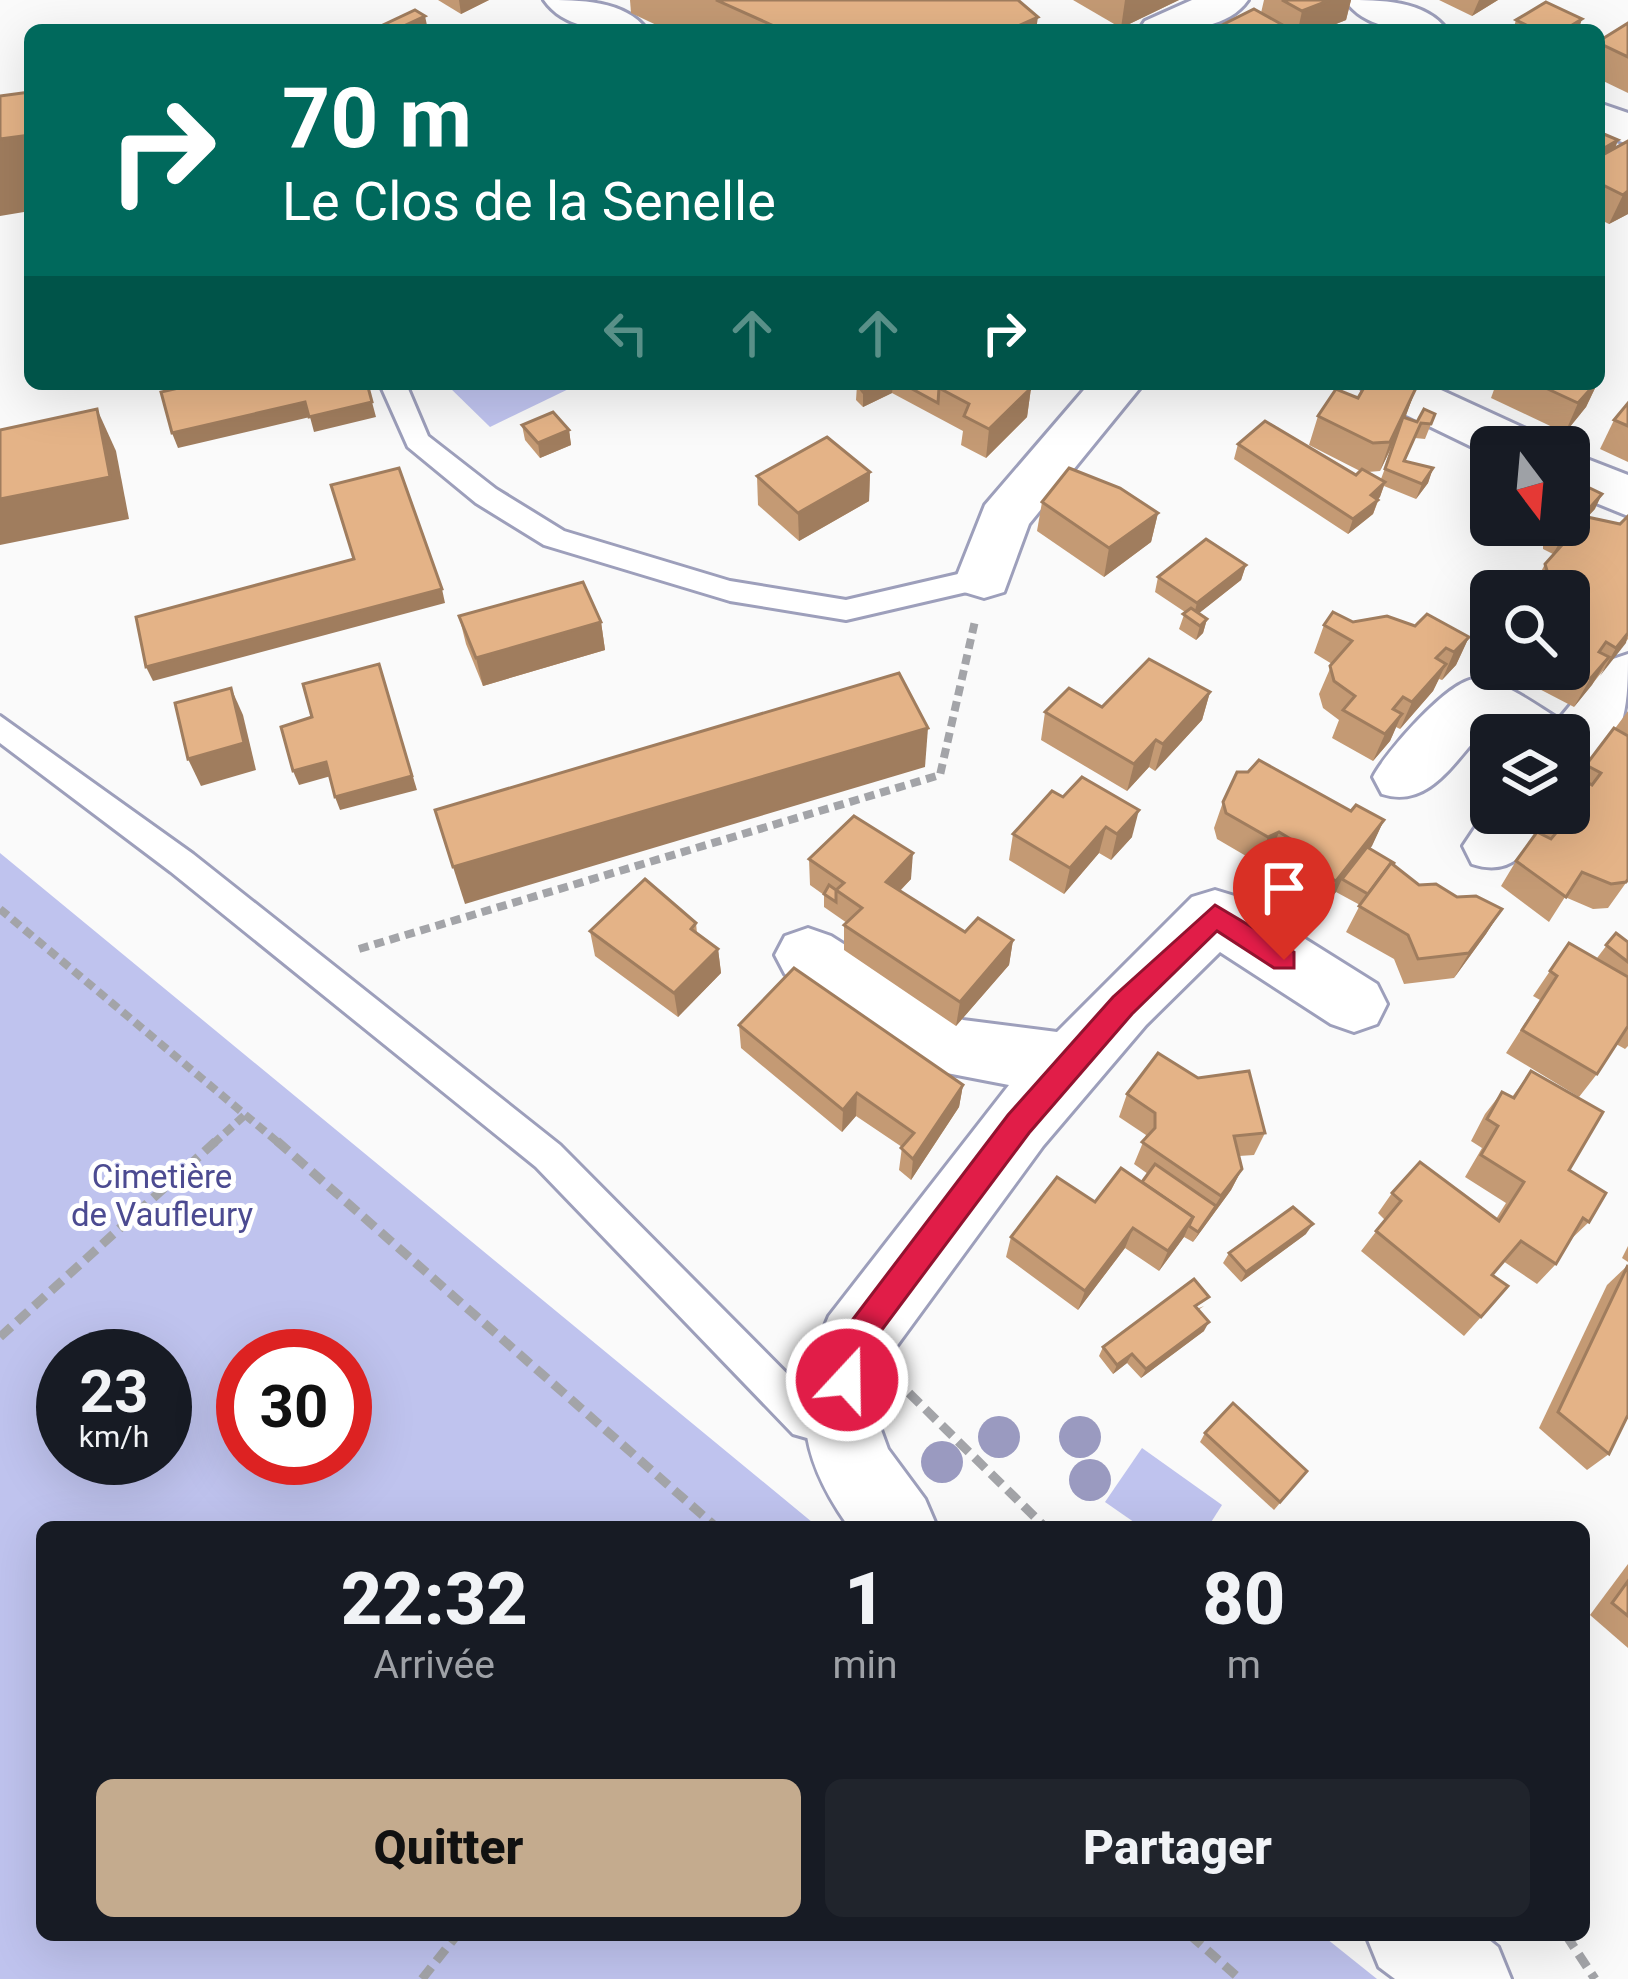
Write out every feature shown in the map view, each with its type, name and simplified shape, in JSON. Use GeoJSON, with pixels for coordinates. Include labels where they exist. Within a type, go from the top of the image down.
{"type":"FeatureCollection","features":[{"type":"Feature","properties":{"kind":"street"},"geometry":{"type":"LineString","coordinates":[[1173,24],[1227,0]]}},
{"type":"Feature","properties":{"kind":"street"},"geometry":{"type":"LineString","coordinates":[[1366,0],[1414,24]]}},
{"type":"Feature","properties":{"kind":"street"},"geometry":{"type":"LineString","coordinates":[[539,24],[570,3],[614,24]]}},
{"type":"Feature","properties":{"kind":"street"},"geometry":{"type":"LineString","coordinates":[[984,578],[1004,518],[1112,390]]}},
{"type":"Feature","properties":{"kind":"street"},"geometry":{"type":"LineString","coordinates":[[1398,390],[1473,426]]}},
{"type":"Feature","properties":{"kind":"street"},"geometry":{"type":"LineString","coordinates":[[1590,480],[1628,497]]}},
{"type":"Feature","properties":{"kind":"street"},"geometry":{"type":"LineString","coordinates":[[1590,723],[1628,676]]}},
{"type":"Feature","properties":{"kind":"street"},"geometry":{"type":"LineString","coordinates":[[1403,777],[1476,701],[1500,714]]}},
{"type":"Feature","properties":{"kind":"street"},"geometry":{"type":"LineString","coordinates":[[894,1521],[857,1472],[838,1419],[855,1341],[1070,1063],[1215,916],[1354,1004]]}},
{"type":"Feature","properties":{"kind":"street"},"geometry":{"type":"LineString","coordinates":[[808,956],[950,1048],[1070,1063]]}},
{"type":"Feature","properties":{"kind":"street"},"geometry":{"type":"LineString","coordinates":[[1418,1941],[1466,1979]]}},
{"type":"Feature","properties":{"kind":"lane"},"geometry":{"type":"LineString","coordinates":[[396,390],[417,441],[486,496],[554,538],[730,591],[846,610],[984,578]]}},
{"type":"Feature","properties":{"kind":"lane"},"geometry":{"type":"LineString","coordinates":[[0,728],[310,964],[548,1156],[807,1420],[842,1429]]}},
{"type":"Feature","properties":{"kind":"path"},"geometry":{"type":"LineString","coordinates":[[310,964],[940,776],[984,578]]}},
{"type":"Feature","properties":{"kind":"path"},"geometry":{"type":"LineString","coordinates":[[0,909],[246,1114],[709,1521]]}},
{"type":"Feature","properties":{"kind":"path"},"geometry":{"type":"LineString","coordinates":[[0,1337],[246,1114]]}},
{"type":"Feature","properties":{"kind":"path"},"geometry":{"type":"LineString","coordinates":[[855,1341],[1039,1521]]}},
{"type":"Feature","properties":{"kind":"path"},"geometry":{"type":"LineString","coordinates":[[422,1979],[452,1941]]}},
{"type":"Feature","properties":{"kind":"path"},"geometry":{"type":"LineString","coordinates":[[1197,1941],[1240,1979]]}},
{"type":"Feature","properties":{"kind":"path"},"geometry":{"type":"LineString","coordinates":[[1570,1941],[1595,1979]]}},
{"type":"Feature","properties":{"kind":"green space"},"geometry":{"type":"Polygon","coordinates":[[[452,390],[567,390],[490,427],[452,390]]]}},
{"type":"Feature","properties":{"kind":"green space","name":"Cimetière de Vaufleury"},"geometry":{"type":"Polygon","coordinates":[[[0,853],[811,1521],[36,1521],[36,1941],[1330,1941],[1377,1979],[0,1979],[0,853]]]}},
{"type":"Feature","properties":{"kind":"green space"},"geometry":{"type":"Polygon","coordinates":[[[1142,1448],[1222,1505],[1212,1521],[1132,1521],[1105,1502],[1142,1448]]]}},
{"type":"Feature","properties":{"kind":"building"},"geometry":{"type":"Polygon","coordinates":[[[716,0],[1018,0],[1038,17],[1022,24],[770,24],[716,0]]]}},
{"type":"Feature","properties":{"kind":"building"},"geometry":{"type":"Polygon","coordinates":[[[1282,0],[1330,0],[1302,11],[1282,0]]]}},
{"type":"Feature","properties":{"kind":"building"},"geometry":{"type":"Polygon","coordinates":[[[1546,2],[1582,19],[1574,24],[1516,20],[1546,2]]]}},
{"type":"Feature","properties":{"kind":"building"},"geometry":{"type":"Polygon","coordinates":[[[1254,9],[1281,24],[1224,24],[1254,9]]]}},
{"type":"Feature","properties":{"kind":"building"},"geometry":{"type":"Polygon","coordinates":[[[415,10],[425,16],[408,24],[385,24],[415,10]]]}},
{"type":"Feature","properties":{"kind":"building"},"geometry":{"type":"Polygon","coordinates":[[[1628,23],[1628,57],[1605,46],[1605,37],[1628,23]]]}},
{"type":"Feature","properties":{"kind":"building"},"geometry":{"type":"Polygon","coordinates":[[[24,93],[24,136],[0,139],[0,96],[24,93]]]}},
{"type":"Feature","properties":{"kind":"building"},"geometry":{"type":"Polygon","coordinates":[[[1628,141],[1628,191],[1623,195],[1605,186],[1605,154],[1628,141]]]}},
{"type":"Feature","properties":{"kind":"building"},"geometry":{"type":"Polygon","coordinates":[[[369,390],[372,402],[309,417],[305,402],[172,433],[161,392],[369,390]]]}},
{"type":"Feature","properties":{"kind":"building"},"geometry":{"type":"Polygon","coordinates":[[[914,390],[939,390],[938,403],[914,390]]]}},
{"type":"Feature","properties":{"kind":"building"},"geometry":{"type":"Polygon","coordinates":[[[943,390],[1029,390],[989,429],[964,416],[969,404],[943,390]]]}},
{"type":"Feature","properties":{"kind":"building"},"geometry":{"type":"Polygon","coordinates":[[[1335,390],[1358,398],[1363,390],[1415,390],[1390,442],[1373,443],[1318,416],[1335,390]]]}},
{"type":"Feature","properties":{"kind":"building"},"geometry":{"type":"Polygon","coordinates":[[[1550,390],[1590,390],[1578,403],[1550,390]]]}},
{"type":"Feature","properties":{"kind":"building"},"geometry":{"type":"Polygon","coordinates":[[[1628,403],[1628,426],[1614,420],[1628,403]]]}},
{"type":"Feature","properties":{"kind":"building"},"geometry":{"type":"Polygon","coordinates":[[[97,409],[110,477],[0,499],[0,430],[97,409]]]}},
{"type":"Feature","properties":{"kind":"building"},"geometry":{"type":"Polygon","coordinates":[[[1424,409],[1435,414],[1431,424],[1421,423],[1404,461],[1433,468],[1422,484],[1385,469],[1403,417],[1417,422],[1424,409]]]}},
{"type":"Feature","properties":{"kind":"building"},"geometry":{"type":"Polygon","coordinates":[[[553,412],[569,430],[538,443],[522,425],[553,412]]]}},
{"type":"Feature","properties":{"kind":"building"},"geometry":{"type":"Polygon","coordinates":[[[1265,421],[1356,475],[1362,469],[1385,482],[1371,495],[1378,500],[1353,519],[1238,444],[1265,421]]]}},
{"type":"Feature","properties":{"kind":"building"},"geometry":{"type":"Polygon","coordinates":[[[827,437],[870,472],[798,513],[757,476],[827,437]]]}},
{"type":"Feature","properties":{"kind":"building"},"geometry":{"type":"Polygon","coordinates":[[[399,468],[442,589],[146,667],[136,617],[354,559],[331,485],[399,468]]]}},
{"type":"Feature","properties":{"kind":"building"},"geometry":{"type":"Polygon","coordinates":[[[1069,468],[1120,488],[1158,513],[1109,548],[1042,502],[1069,468]]]}},
{"type":"Feature","properties":{"kind":"building"},"geometry":{"type":"Polygon","coordinates":[[[1590,488],[1602,494],[1590,507],[1590,488]]]}},
{"type":"Feature","properties":{"kind":"building"},"geometry":{"type":"Polygon","coordinates":[[[1628,516],[1628,633],[1616,648],[1606,642],[1599,652],[1609,657],[1590,679],[1590,570],[1547,570],[1545,564],[1561,546],[1590,546],[1590,518],[1620,524],[1628,516]]]}},
{"type":"Feature","properties":{"kind":"building"},"geometry":{"type":"Polygon","coordinates":[[[1206,539],[1246,565],[1197,603],[1158,577],[1206,539]]]}},
{"type":"Feature","properties":{"kind":"building"},"geometry":{"type":"Polygon","coordinates":[[[583,582],[601,622],[476,658],[459,616],[583,582]]]}},
{"type":"Feature","properties":{"kind":"building"},"geometry":{"type":"Polygon","coordinates":[[[1191,608],[1207,619],[1200,626],[1183,614],[1191,608]]]}},
{"type":"Feature","properties":{"kind":"building"},"geometry":{"type":"Polygon","coordinates":[[[1333,612],[1353,622],[1387,616],[1415,626],[1427,614],[1469,637],[1454,652],[1446,648],[1436,658],[1446,664],[1412,702],[1403,697],[1393,709],[1402,714],[1385,734],[1343,710],[1355,696],[1334,681],[1330,666],[1352,641],[1324,625],[1333,612]]]}},
{"type":"Feature","properties":{"kind":"building"},"geometry":{"type":"Polygon","coordinates":[[[1149,659],[1210,692],[1163,744],[1156,740],[1134,764],[1045,712],[1069,688],[1102,707],[1149,659]]]}},
{"type":"Feature","properties":{"kind":"building"},"geometry":{"type":"Polygon","coordinates":[[[379,664],[412,776],[335,797],[326,762],[293,771],[281,727],[312,717],[303,684],[379,664]]]}},
{"type":"Feature","properties":{"kind":"building"},"geometry":{"type":"Polygon","coordinates":[[[899,673],[928,728],[453,867],[435,810],[899,673]]]}},
{"type":"Feature","properties":{"kind":"building"},"geometry":{"type":"Polygon","coordinates":[[[231,688],[244,743],[188,759],[175,703],[231,688]]]}},
{"type":"Feature","properties":{"kind":"building"},"geometry":{"type":"Polygon","coordinates":[[[1614,728],[1628,736],[1628,879],[1611,884],[1582,872],[1566,897],[1516,861],[1536,834],[1551,839],[1555,834],[1590,834],[1590,784],[1601,773],[1590,767],[1590,760],[1614,728]]]}},
{"type":"Feature","properties":{"kind":"building"},"geometry":{"type":"Polygon","coordinates":[[[1259,760],[1351,811],[1356,805],[1384,820],[1336,881],[1294,857],[1302,846],[1279,832],[1268,837],[1226,813],[1223,802],[1237,772],[1248,772],[1259,760]]]}},
{"type":"Feature","properties":{"kind":"building"},"geometry":{"type":"Polygon","coordinates":[[[1082,777],[1139,810],[1117,834],[1106,827],[1070,868],[1013,834],[1052,791],[1063,797],[1082,777]]]}},
{"type":"Feature","properties":{"kind":"building"},"geometry":{"type":"Polygon","coordinates":[[[854,816],[913,853],[886,882],[965,932],[978,918],[1013,940],[960,1002],[844,925],[862,908],[836,890],[844,883],[809,859],[854,816]]]}},
{"type":"Feature","properties":{"kind":"building"},"geometry":{"type":"Polygon","coordinates":[[[1367,847],[1394,863],[1368,894],[1342,879],[1367,847]]]}},
{"type":"Feature","properties":{"kind":"building"},"geometry":{"type":"Polygon","coordinates":[[[1391,863],[1419,885],[1436,884],[1457,897],[1476,896],[1502,909],[1469,953],[1418,959],[1408,935],[1359,906],[1391,863]]]}},
{"type":"Feature","properties":{"kind":"building"},"geometry":{"type":"Polygon","coordinates":[[[645,879],[696,923],[691,929],[718,949],[674,993],[590,931],[645,879]]]}},
{"type":"Feature","properties":{"kind":"building"},"geometry":{"type":"Polygon","coordinates":[[[829,885],[836,890],[836,902],[824,894],[829,885]]]}},
{"type":"Feature","properties":{"kind":"building"},"geometry":{"type":"Polygon","coordinates":[[[1616,933],[1628,942],[1628,962],[1606,945],[1616,933]]]}},
{"type":"Feature","properties":{"kind":"building"},"geometry":{"type":"Polygon","coordinates":[[[1569,943],[1628,977],[1628,1026],[1597,1074],[1522,1030],[1557,976],[1550,971],[1569,943]]]}},
{"type":"Feature","properties":{"kind":"building"},"geometry":{"type":"Polygon","coordinates":[[[794,968],[963,1085],[913,1159],[901,1148],[914,1133],[857,1093],[843,1110],[739,1025],[794,968]]]}},
{"type":"Feature","properties":{"kind":"building"},"geometry":{"type":"Polygon","coordinates":[[[1158,1053],[1198,1078],[1249,1071],[1265,1133],[1234,1136],[1242,1169],[1221,1196],[1142,1142],[1155,1128],[1155,1113],[1127,1094],[1158,1053]]]}},
{"type":"Feature","properties":{"kind":"building"},"geometry":{"type":"Polygon","coordinates":[[[1531,1071],[1603,1112],[1569,1170],[1606,1193],[1589,1222],[1583,1218],[1556,1264],[1521,1241],[1492,1275],[1508,1286],[1481,1317],[1376,1231],[1401,1201],[1392,1193],[1420,1162],[1499,1221],[1524,1182],[1481,1155],[1498,1126],[1487,1119],[1502,1092],[1514,1098],[1531,1071]]]}},
{"type":"Feature","properties":{"kind":"building"},"geometry":{"type":"Polygon","coordinates":[[[1155,1164],[1216,1206],[1198,1232],[1189,1226],[1193,1217],[1142,1182],[1155,1164]]]}},
{"type":"Feature","properties":{"kind":"building"},"geometry":{"type":"Polygon","coordinates":[[[1121,1168],[1193,1217],[1168,1251],[1133,1228],[1085,1291],[1011,1237],[1057,1177],[1095,1202],[1121,1168]]]}},
{"type":"Feature","properties":{"kind":"building"},"geometry":{"type":"Polygon","coordinates":[[[1293,1207],[1313,1224],[1246,1272],[1229,1253],[1293,1207]]]}},
{"type":"Feature","properties":{"kind":"building"},"geometry":{"type":"Polygon","coordinates":[[[1628,1265],[1628,1415],[1609,1454],[1558,1412],[1628,1265]]]}},
{"type":"Feature","properties":{"kind":"building"},"geometry":{"type":"Polygon","coordinates":[[[1194,1279],[1209,1297],[1195,1306],[1209,1322],[1146,1369],[1132,1354],[1117,1365],[1103,1347],[1194,1279]]]}},
{"type":"Feature","properties":{"kind":"building"},"geometry":{"type":"Polygon","coordinates":[[[1233,1403],[1307,1471],[1280,1502],[1205,1433],[1233,1403]]]}},
{"type":"Feature","properties":{"kind":"building"},"geometry":{"type":"Polygon","coordinates":[[[1628,1581],[1628,1616],[1612,1603],[1628,1581]]]}},
{"type":"Feature","properties":{"kind":"route"},"geometry":{"type":"LineString","coordinates":[[847,1380],[855,1341],[1018,1124],[1123,1005],[1215,916],[1284,960]]}}]}
